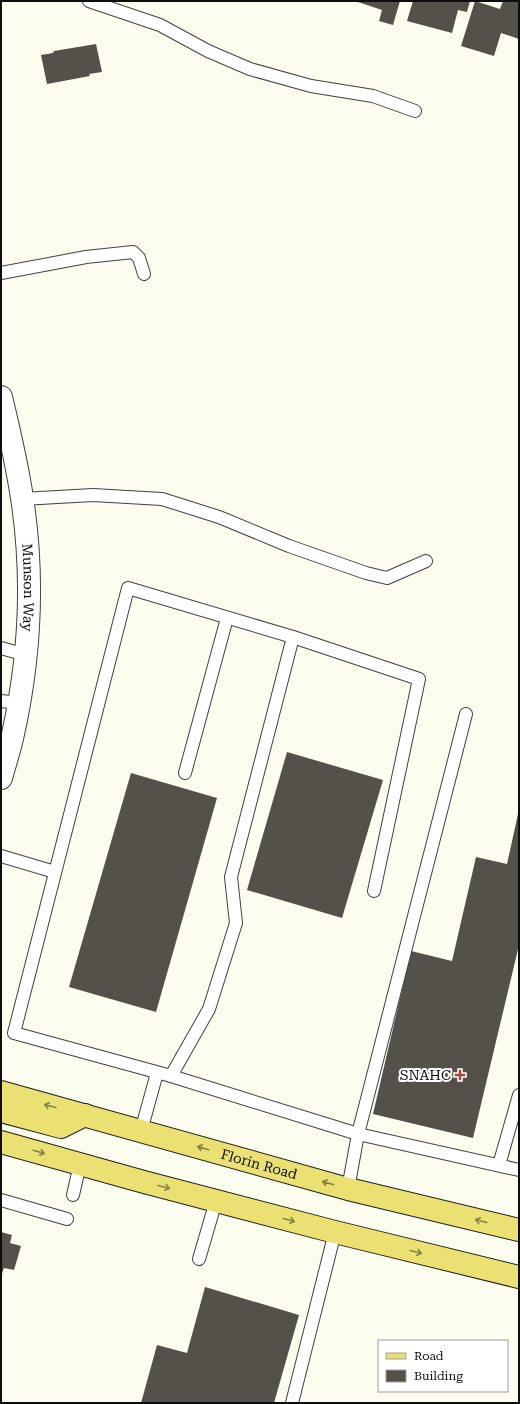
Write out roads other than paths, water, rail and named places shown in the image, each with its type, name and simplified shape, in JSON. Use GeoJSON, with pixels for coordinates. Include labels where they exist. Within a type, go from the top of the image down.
{"type":"FeatureCollection","features":[{"type":"Feature","properties":{"kind":"main road","name":"Florin Road"},"geometry":{"type":"LineString","coordinates":[[1,1092],[348,1189],[519,1230]]}},
{"type":"Feature","properties":{"kind":"main road"},"geometry":{"type":"LineString","coordinates":[[1,1111],[61,1127],[85,1115]]}},
{"type":"Feature","properties":{"kind":"main road"},"geometry":{"type":"LineString","coordinates":[[1,1142],[216,1201],[519,1277]]}},
{"type":"Feature","properties":{"kind":"street","name":"Munson Way"},"geometry":{"type":"LineString","coordinates":[[1,397],[14,453],[22,499],[28,557],[28,624],[23,680],[10,702],[13,735],[1,778]]}},
{"type":"Feature","properties":{"kind":"lane"},"geometry":{"type":"LineString","coordinates":[[89,1],[160,25],[208,51],[250,69],[311,86],[374,96],[415,111]]}},
{"type":"Feature","properties":{"kind":"lane"},"geometry":{"type":"LineString","coordinates":[[1,273],[86,257],[133,252],[139,258],[144,274]]}},
{"type":"Feature","properties":{"kind":"lane"},"geometry":{"type":"LineString","coordinates":[[22,499],[94,495],[162,499],[219,517],[289,546],[366,573],[387,578],[426,561]]}},
{"type":"Feature","properties":{"kind":"lane"},"geometry":{"type":"LineString","coordinates":[[374,891],[419,679],[293,637],[128,588],[14,1033],[172,1076],[358,1134],[519,1170]]}},
{"type":"Feature","properties":{"kind":"lane"},"geometry":{"type":"LineString","coordinates":[[185,773],[227,618]]}},
{"type":"Feature","properties":{"kind":"lane"},"geometry":{"type":"LineString","coordinates":[[172,1076],[209,1009],[236,923],[231,878],[293,637]]}},
{"type":"Feature","properties":{"kind":"lane"},"geometry":{"type":"LineString","coordinates":[[1,648],[26,655]]}},
{"type":"Feature","properties":{"kind":"lane"},"geometry":{"type":"LineString","coordinates":[[348,1189],[358,1134],[466,714]]}},
{"type":"Feature","properties":{"kind":"lane"},"geometry":{"type":"LineString","coordinates":[[1,856],[55,872]]}},
{"type":"Feature","properties":{"kind":"lane"},"geometry":{"type":"LineString","coordinates":[[141,1131],[157,1073]]}},
{"type":"Feature","properties":{"kind":"lane"},"geometry":{"type":"LineString","coordinates":[[499,1165],[519,1095]]}},
{"type":"Feature","properties":{"kind":"lane"},"geometry":{"type":"LineString","coordinates":[[73,1195],[80,1164]]}},
{"type":"Feature","properties":{"kind":"lane"},"geometry":{"type":"LineString","coordinates":[[1,1200],[67,1219]]}},
{"type":"Feature","properties":{"kind":"lane"},"geometry":{"type":"LineString","coordinates":[[200,1259],[216,1201]]}},
{"type":"Feature","properties":{"kind":"lane"},"geometry":{"type":"LineString","coordinates":[[292,1403],[335,1232]]}},
{"type":"Feature","properties":{"kind":"place","name":"SNAHC"},"geometry":{"type":"Point","coordinates":[460,1075]}}]}
